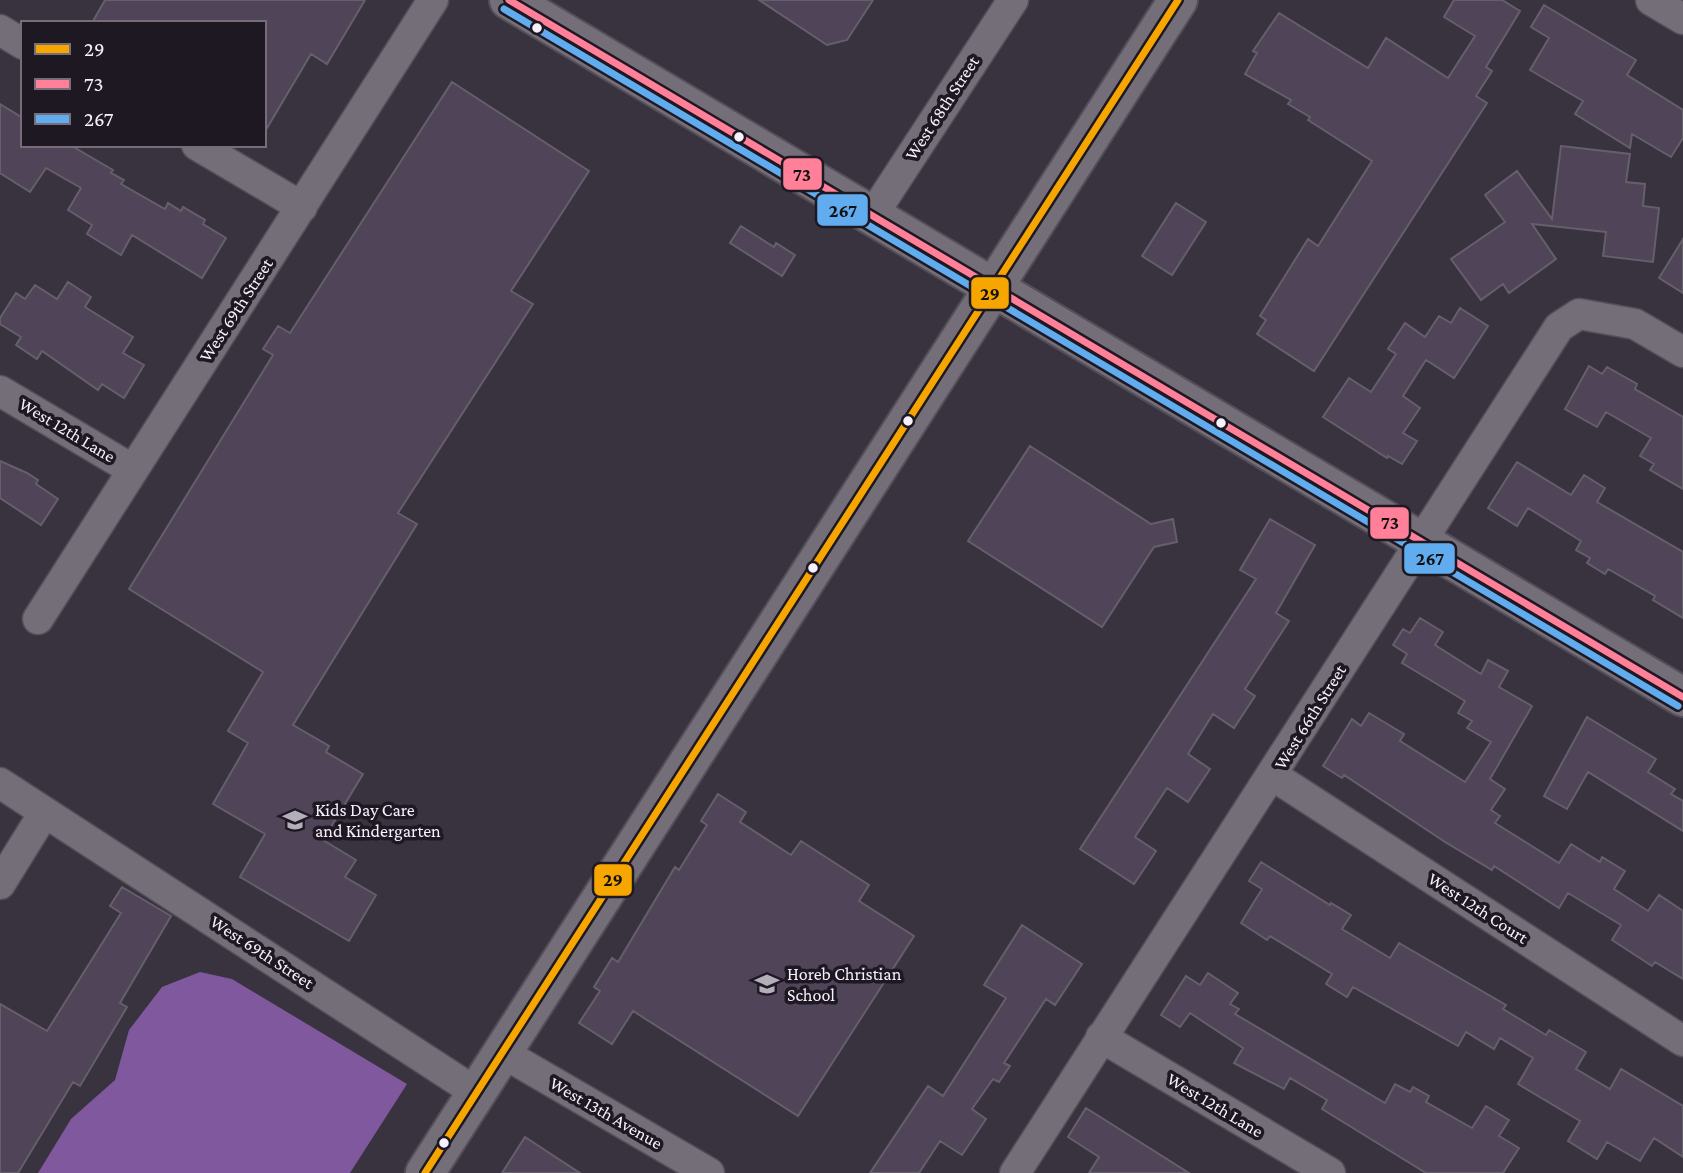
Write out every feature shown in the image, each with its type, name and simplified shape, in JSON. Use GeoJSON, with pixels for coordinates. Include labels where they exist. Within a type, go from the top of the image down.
{"type":"FeatureCollection","features":[{"type":"Feature","properties":{"kind":"main road"},"geometry":{"type":"LineString","coordinates":[[509,0],[1683,697]]}},
{"type":"Feature","properties":{"kind":"main road"},"geometry":{"type":"LineString","coordinates":[[425,1173],[1178,0]]}},
{"type":"Feature","properties":{"kind":"street","name":"West 69th Street"},"geometry":{"type":"LineString","coordinates":[[38,619],[433,0]]}},
{"type":"Feature","properties":{"kind":"street","name":"West 68th Street"},"geometry":{"type":"LineString","coordinates":[[872,216],[1013,0]]}},
{"type":"Feature","properties":{"kind":"street"},"geometry":{"type":"LineString","coordinates":[[1651,0],[1683,19]]}},
{"type":"Feature","properties":{"kind":"street"},"geometry":{"type":"LineString","coordinates":[[0,30],[21,43]]}},
{"type":"Feature","properties":{"kind":"street"},"geometry":{"type":"LineString","coordinates":[[200,147],[302,207]]}},
{"type":"Feature","properties":{"kind":"street","name":"West 66th Street"},"geometry":{"type":"LineString","coordinates":[[1015,1173],[1559,327],[1579,314],[1635,324],[1683,352]]}},
{"type":"Feature","properties":{"kind":"street","name":"West 12th Lane"},"geometry":{"type":"LineString","coordinates":[[0,391],[133,470]]}},
{"type":"Feature","properties":{"kind":"street","name":"West 12th Court"},"geometry":{"type":"LineString","coordinates":[[1272,775],[1683,1041]]}},
{"type":"Feature","properties":{"kind":"street","name":"West 69th Street"},"geometry":{"type":"LineString","coordinates":[[0,783],[477,1093]]}},
{"type":"Feature","properties":{"kind":"street"},"geometry":{"type":"LineString","coordinates":[[0,884],[44,813]]}},
{"type":"Feature","properties":{"kind":"street","name":"West 12th Lane"},"geometry":{"type":"LineString","coordinates":[[1101,1037],[1330,1173]]}},
{"type":"Feature","properties":{"kind":"street","name":"West 13th Avenue"},"geometry":{"type":"LineString","coordinates":[[503,1053],[709,1173]]}},
{"type":"Feature","properties":{"kind":"shaded area"},"geometry":{"type":"Polygon","coordinates":[[[200,972],[232,979],[407,1084],[350,1173],[38,1173],[71,1119],[115,1080],[129,1030],[162,987],[200,972]]]}},
{"type":"Feature","properties":{"kind":"building"},"geometry":{"type":"Polygon","coordinates":[[[105,0],[365,0],[327,64],[311,54],[266,130],[266,21],[93,21],[105,0]]]}},
{"type":"Feature","properties":{"kind":"building"},"geometry":{"type":"Polygon","coordinates":[[[759,0],[873,0],[847,40],[827,45],[759,0]]]}},
{"type":"Feature","properties":{"kind":"building"},"geometry":{"type":"Polygon","coordinates":[[[1454,0],[1502,0],[1520,11],[1486,67],[1492,71],[1476,96],[1487,103],[1314,371],[1257,334],[1266,320],[1260,316],[1308,239],[1318,246],[1372,161],[1308,120],[1310,117],[1288,104],[1291,100],[1245,74],[1257,53],[1253,51],[1279,13],[1368,68],[1386,38],[1448,78],[1475,36],[1444,17],[1454,0]]]}},
{"type":"Feature","properties":{"kind":"building"},"geometry":{"type":"Polygon","coordinates":[[[1544,5],[1636,60],[1627,75],[1683,110],[1683,138],[1671,157],[1632,134],[1630,148],[1575,114],[1583,101],[1530,70],[1549,38],[1531,27],[1544,5]]]}},
{"type":"Feature","properties":{"kind":"building"},"geometry":{"type":"Polygon","coordinates":[[[452,82],[589,171],[511,291],[533,304],[398,513],[417,524],[293,725],[329,746],[326,752],[363,774],[323,840],[356,860],[345,877],[376,895],[349,941],[240,877],[265,834],[213,804],[248,743],[228,731],[263,672],[129,589],[273,355],[263,349],[278,326],[290,333],[452,82]]]}},
{"type":"Feature","properties":{"kind":"building"},"geometry":{"type":"Polygon","coordinates":[[[0,104],[21,117],[21,147],[73,147],[113,170],[111,173],[124,180],[121,184],[165,209],[168,203],[181,211],[183,207],[205,220],[203,224],[226,238],[202,278],[132,235],[121,255],[87,234],[92,225],[68,210],[81,188],[46,168],[30,192],[0,173],[0,104]]]}},
{"type":"Feature","properties":{"kind":"building"},"geometry":{"type":"Polygon","coordinates":[[[1561,146],[1630,154],[1626,182],[1645,184],[1643,206],[1659,208],[1653,262],[1603,256],[1606,232],[1532,224],[1556,259],[1509,293],[1503,284],[1481,300],[1451,259],[1505,222],[1485,195],[1517,171],[1552,219],[1561,146]]]}},
{"type":"Feature","properties":{"kind":"building"},"geometry":{"type":"Polygon","coordinates":[[[1176,203],[1206,222],[1172,275],[1142,256],[1176,203]]]}},
{"type":"Feature","properties":{"kind":"building"},"geometry":{"type":"Polygon","coordinates":[[[741,226],[774,247],[776,243],[795,255],[782,276],[730,243],[741,226]]]}},
{"type":"Feature","properties":{"kind":"building"},"geometry":{"type":"Polygon","coordinates":[[[1683,239],[1683,293],[1659,278],[1683,239]]]}},
{"type":"Feature","properties":{"kind":"building"},"geometry":{"type":"Polygon","coordinates":[[[68,282],[91,297],[85,307],[133,337],[123,353],[144,365],[124,398],[102,384],[98,390],[42,351],[37,359],[16,345],[21,337],[0,324],[0,318],[16,293],[25,299],[35,285],[57,299],[68,282]]]}},
{"type":"Feature","properties":{"kind":"building"},"geometry":{"type":"Polygon","coordinates":[[[1460,308],[1488,326],[1454,378],[1426,360],[1403,396],[1420,408],[1403,433],[1417,441],[1402,464],[1388,456],[1387,458],[1323,417],[1349,378],[1371,392],[1396,354],[1388,349],[1405,323],[1425,337],[1439,316],[1451,323],[1460,308]]]}},
{"type":"Feature","properties":{"kind":"building"},"geometry":{"type":"Polygon","coordinates":[[[1589,366],[1602,374],[1607,367],[1637,384],[1635,389],[1683,417],[1683,489],[1650,470],[1654,464],[1640,456],[1651,438],[1606,412],[1597,427],[1565,409],[1589,366]]]}},
{"type":"Feature","properties":{"kind":"building"},"geometry":{"type":"Polygon","coordinates":[[[1030,446],[1151,524],[1173,519],[1177,542],[1154,547],[1102,627],[968,541],[1030,446]]]}},
{"type":"Feature","properties":{"kind":"building"},"geometry":{"type":"Polygon","coordinates":[[[0,461],[38,480],[36,484],[58,499],[41,525],[0,498],[0,461]]]}},
{"type":"Feature","properties":{"kind":"building"},"geometry":{"type":"Polygon","coordinates":[[[1517,462],[1571,495],[1584,475],[1605,488],[1597,502],[1683,552],[1683,618],[1653,600],[1655,596],[1608,569],[1605,574],[1587,563],[1590,558],[1576,550],[1581,541],[1528,508],[1517,526],[1488,508],[1517,462]]]}},
{"type":"Feature","properties":{"kind":"building"},"geometry":{"type":"Polygon","coordinates":[[[1270,519],[1315,545],[1276,613],[1289,621],[1245,689],[1255,696],[1234,728],[1213,714],[1188,754],[1210,769],[1188,802],[1167,788],[1135,837],[1156,851],[1134,884],[1080,849],[1256,579],[1240,570],[1270,519]]]}},
{"type":"Feature","properties":{"kind":"building"},"geometry":{"type":"Polygon","coordinates":[[[1420,618],[1443,632],[1435,645],[1481,674],[1488,660],[1508,671],[1499,687],[1532,706],[1490,779],[1505,789],[1491,810],[1500,816],[1495,823],[1559,863],[1571,844],[1600,862],[1602,857],[1625,871],[1614,889],[1648,911],[1659,895],[1683,911],[1683,979],[1655,962],[1652,966],[1612,940],[1621,925],[1568,893],[1559,908],[1494,866],[1492,870],[1445,842],[1344,775],[1342,778],[1323,766],[1352,719],[1361,726],[1369,713],[1404,734],[1400,741],[1465,782],[1491,742],[1467,728],[1472,721],[1458,713],[1465,701],[1402,663],[1407,654],[1393,645],[1403,629],[1410,633],[1420,618]]]}},
{"type":"Feature","properties":{"kind":"building"},"geometry":{"type":"Polygon","coordinates":[[[1587,717],[1656,759],[1648,772],[1675,789],[1671,794],[1683,801],[1683,831],[1588,772],[1567,809],[1544,796],[1587,717]]]}},
{"type":"Feature","properties":{"kind":"building"},"geometry":{"type":"Polygon","coordinates":[[[718,794],[746,812],[740,822],[791,855],[801,841],[869,885],[859,901],[914,936],[798,1116],[633,1011],[612,1044],[579,1023],[600,991],[594,987],[612,958],[618,962],[675,867],[679,870],[707,825],[701,821],[718,794]]]}},
{"type":"Feature","properties":{"kind":"building"},"geometry":{"type":"Polygon","coordinates":[[[1261,862],[1351,915],[1342,929],[1390,958],[1399,943],[1506,1005],[1503,1009],[1546,1035],[1549,1030],[1586,1052],[1576,1069],[1610,1089],[1621,1069],[1683,1106],[1683,1157],[1654,1138],[1640,1161],[1607,1142],[1597,1159],[1568,1141],[1580,1121],[1518,1084],[1533,1058],[1500,1038],[1494,1049],[1466,1032],[1458,1046],[1353,987],[1347,997],[1326,984],[1332,974],[1270,936],[1267,940],[1241,923],[1262,889],[1249,881],[1261,862]]]}},
{"type":"Feature","properties":{"kind":"building"},"geometry":{"type":"Polygon","coordinates":[[[122,887],[171,916],[120,1003],[127,1007],[80,1086],[73,1082],[18,1173],[0,1173],[0,1004],[47,1031],[121,913],[110,906],[122,887]]]}},
{"type":"Feature","properties":{"kind":"building"},"geometry":{"type":"Polygon","coordinates":[[[1022,925],[1082,964],[1055,1005],[1046,999],[1004,1063],[1010,1066],[999,1082],[993,1079],[972,1109],[986,1119],[962,1155],[940,1141],[919,1173],[870,1173],[928,1086],[943,1096],[1006,998],[984,985],[1022,925]]]}},
{"type":"Feature","properties":{"kind":"building"},"geometry":{"type":"Polygon","coordinates":[[[1208,973],[1238,993],[1230,1004],[1239,1009],[1235,1014],[1385,1103],[1395,1084],[1410,1092],[1413,1087],[1429,1096],[1426,1102],[1472,1128],[1486,1106],[1509,1120],[1499,1136],[1519,1148],[1503,1173],[1426,1173],[1322,1109],[1327,1100],[1290,1078],[1284,1089],[1234,1063],[1243,1048],[1190,1013],[1180,1027],[1161,1015],[1186,976],[1200,985],[1208,973]]]}},
{"type":"Feature","properties":{"kind":"building"},"geometry":{"type":"Polygon","coordinates":[[[1086,1108],[1189,1173],[1089,1173],[1099,1157],[1068,1137],[1086,1108]]]}},
{"type":"Feature","properties":{"kind":"building"},"geometry":{"type":"Polygon","coordinates":[[[525,1137],[580,1173],[502,1173],[525,1137]]]}},
{"type":"Feature","properties":{"kind":"transit line","name":"73"},"geometry":{"type":"LineString","coordinates":[[509,0],[1683,697]]}},
{"type":"Feature","properties":{"kind":"transit line","name":"29"},"geometry":{"type":"LineString","coordinates":[[425,1173],[1178,0]]}},
{"type":"Feature","properties":{"kind":"transit line","name":"267"},"geometry":{"type":"LineString","coordinates":[[504,9],[1678,706]]}},
{"type":"Feature","properties":{"kind":"place","name":"Kids Day Care and Kindergarten"},"geometry":{"type":"Point","coordinates":[295,820]}},
{"type":"Feature","properties":{"kind":"place","name":"Horeb Christian School"},"geometry":{"type":"Point","coordinates":[767,984]}}]}
